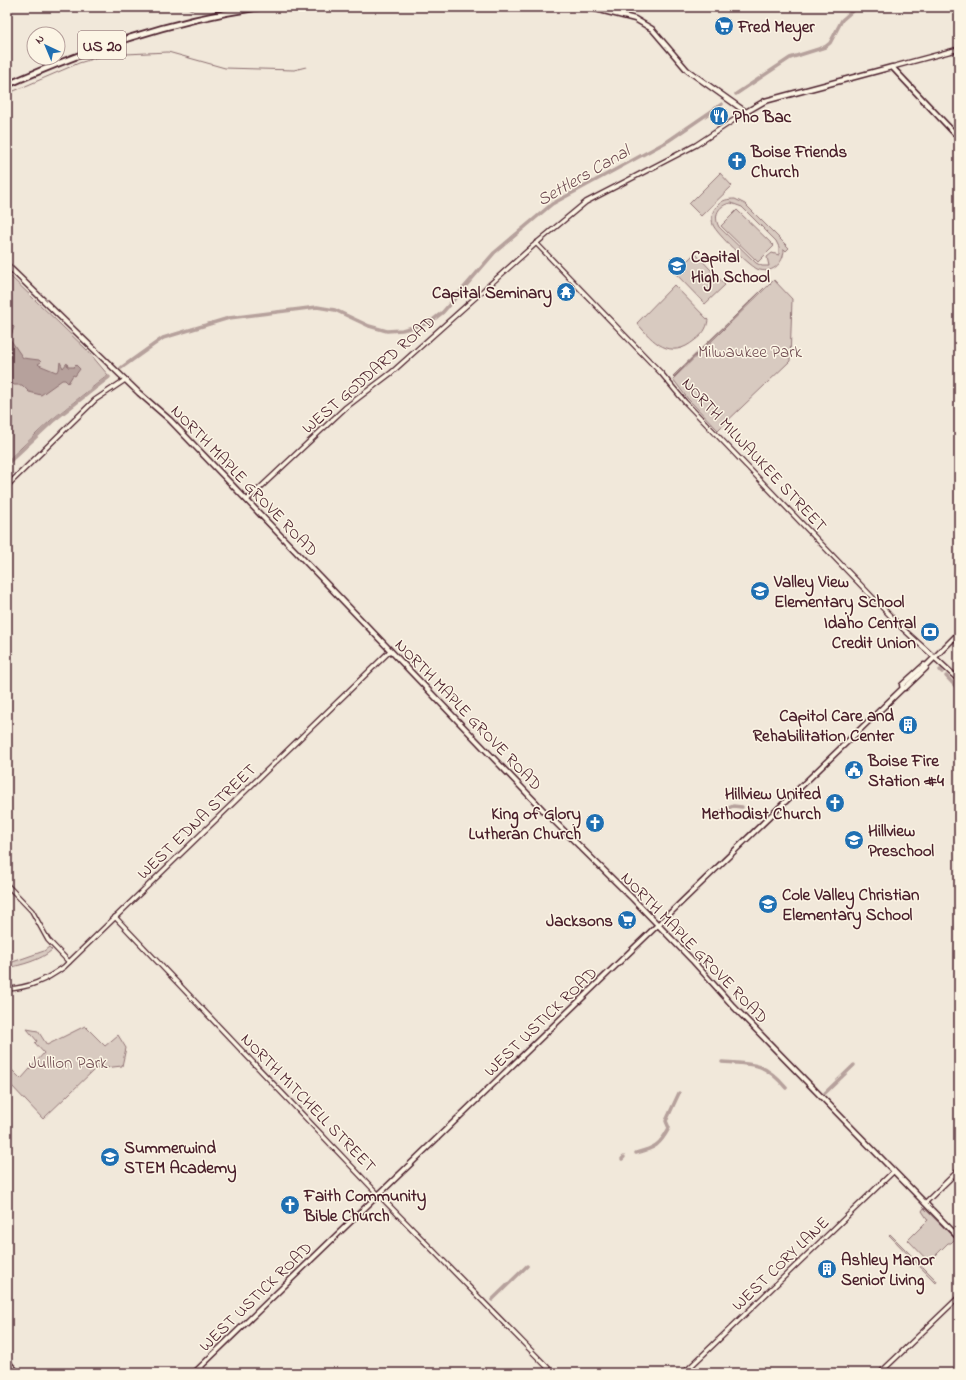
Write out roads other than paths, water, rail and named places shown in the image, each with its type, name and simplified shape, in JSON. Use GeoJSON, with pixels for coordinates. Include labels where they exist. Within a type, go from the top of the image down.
{"type":"FeatureCollection","features":[{"type":"Feature","properties":{"kind":"main road","name":"US 20"},"geometry":{"type":"LineString","coordinates":[[7,85],[82,52],[136,34],[201,18],[260,7]]}},
{"type":"Feature","properties":{"kind":"main road"},"geometry":{"type":"LineString","coordinates":[[588,7],[635,19],[652,29],[660,36],[684,66],[746,112],[765,101],[892,67],[959,138]]}},
{"type":"Feature","properties":{"kind":"main road","name":"NORTH MAPLE GROVE ROAD"},"geometry":{"type":"LineString","coordinates":[[7,265],[125,380],[165,414],[390,651],[555,822],[659,925],[733,1006],[959,1238]]}},
{"type":"Feature","properties":{"kind":"main road","name":"WEST USTICK ROAD"},"geometry":{"type":"LineString","coordinates":[[194,1373],[903,688],[905,688],[926,668],[934,657],[959,634]]}},
{"type":"Feature","properties":{"kind":"main road","name":"NORTH MILWAUKEE STREET"},"geometry":{"type":"LineString","coordinates":[[934,657],[959,680]]}},
{"type":"Feature","properties":{"kind":"main road"},"geometry":{"type":"LineString","coordinates":[[7,1361],[18,1373]]}},
{"type":"Feature","properties":{"kind":"street"},"geometry":{"type":"LineString","coordinates":[[892,67],[959,49]]}},
{"type":"Feature","properties":{"kind":"street","name":"WEST GODDARD ROAD"},"geometry":{"type":"LineString","coordinates":[[247,500],[345,408],[391,373],[536,243],[586,202],[696,145],[746,112]]}},
{"type":"Feature","properties":{"kind":"street","name":"NORTH MILWAUKEE STREET"},"geometry":{"type":"LineString","coordinates":[[536,243],[668,380],[710,429],[902,628],[934,657]]}},
{"type":"Feature","properties":{"kind":"street"},"geometry":{"type":"LineString","coordinates":[[7,486],[100,396],[125,380]]}},
{"type":"Feature","properties":{"kind":"street","name":"WEST EDNA STREET"},"geometry":{"type":"LineString","coordinates":[[7,989],[26,986],[43,980],[69,962],[390,651]]}},
{"type":"Feature","properties":{"kind":"street"},"geometry":{"type":"LineString","coordinates":[[7,885],[32,911],[48,940],[69,962]]}},
{"type":"Feature","properties":{"kind":"street","name":"NORTH MITCHELL STREET"},"geometry":{"type":"LineString","coordinates":[[115,917],[379,1195],[553,1373]]}},
{"type":"Feature","properties":{"kind":"street"},"geometry":{"type":"LineString","coordinates":[[925,1203],[959,1170]]}},
{"type":"Feature","properties":{"kind":"street","name":"WEST CORY LANE"},"geometry":{"type":"LineString","coordinates":[[684,1373],[894,1171]]}},
{"type":"Feature","properties":{"kind":"street"},"geometry":{"type":"LineString","coordinates":[[880,1373],[959,1297]]}},
{"type":"Feature","properties":{"kind":"waterway"},"geometry":{"type":"LineString","coordinates":[[189,7],[192,9],[194,7]]}},
{"type":"Feature","properties":{"kind":"waterway","name":"Settlers Canal"},"geometry":{"type":"LineString","coordinates":[[736,94],[790,58],[825,47],[830,43],[842,20],[857,7]]}},
{"type":"Feature","properties":{"kind":"waterway"},"geometry":{"type":"LineString","coordinates":[[7,94],[79,63],[105,55],[168,52],[225,68],[294,70],[306,67]]}},
{"type":"Feature","properties":{"kind":"waterway","name":"Settlers Canal"},"geometry":{"type":"LineString","coordinates":[[121,368],[163,338],[229,318],[317,307],[335,310],[369,326],[387,331],[402,330],[429,323],[443,312],[494,253],[552,204],[668,141],[722,104]]}},
{"type":"Feature","properties":{"kind":"waterway","name":"Settlers Canal"},"geometry":{"type":"LineString","coordinates":[[7,464],[54,420],[109,377]]}},
{"type":"Feature","properties":{"kind":"waterway"},"geometry":{"type":"LineString","coordinates":[[946,676],[959,690]]}},
{"type":"Feature","properties":{"kind":"waterway"},"geometry":{"type":"LineString","coordinates":[[715,814],[733,806],[742,807]]}},
{"type":"Feature","properties":{"kind":"waterway"},"geometry":{"type":"LineString","coordinates":[[722,1062],[742,1063],[758,1066],[771,1073],[786,1088]]}},
{"type":"Feature","properties":{"kind":"waterway"},"geometry":{"type":"LineString","coordinates":[[825,1093],[854,1065]]}},
{"type":"Feature","properties":{"kind":"waterway"},"geometry":{"type":"LineString","coordinates":[[636,1153],[656,1145],[663,1138],[669,1128],[666,1121],[679,1093]]}},
{"type":"Feature","properties":{"kind":"waterway"},"geometry":{"type":"LineString","coordinates":[[492,1300],[527,1266]]}},
{"type":"Feature","properties":{"kind":"place","name":"Fred Meyer"},"geometry":{"type":"Point","coordinates":[724,26]}},
{"type":"Feature","properties":{"kind":"place","name":"Pho Bac"},"geometry":{"type":"Point","coordinates":[719,116]}},
{"type":"Feature","properties":{"kind":"place","name":"Boise Friends Church"},"geometry":{"type":"Point","coordinates":[737,161]}},
{"type":"Feature","properties":{"kind":"place","name":"Capital High School"},"geometry":{"type":"Point","coordinates":[677,266]}},
{"type":"Feature","properties":{"kind":"place","name":"Capital Seminary"},"geometry":{"type":"Point","coordinates":[566,292]}},
{"type":"Feature","properties":{"kind":"place","name":"Valley View Elementary School"},"geometry":{"type":"Point","coordinates":[760,591]}},
{"type":"Feature","properties":{"kind":"place","name":"Idaho Central Credit Union"},"geometry":{"type":"Point","coordinates":[930,632]}},
{"type":"Feature","properties":{"kind":"place","name":"Capitol Care and Rehabilitation Center"},"geometry":{"type":"Point","coordinates":[908,725]}},
{"type":"Feature","properties":{"kind":"place","name":"Boise Fire Station #4"},"geometry":{"type":"Point","coordinates":[854,770]}},
{"type":"Feature","properties":{"kind":"place","name":"Hillview United Methodist Church"},"geometry":{"type":"Point","coordinates":[835,803]}},
{"type":"Feature","properties":{"kind":"place","name":"King of Glory Lutheran Church"},"geometry":{"type":"Point","coordinates":[595,823]}},
{"type":"Feature","properties":{"kind":"place","name":"Hillview Preschool"},"geometry":{"type":"Point","coordinates":[854,840]}},
{"type":"Feature","properties":{"kind":"place","name":"Cole Valley Christian Elementary School"},"geometry":{"type":"Point","coordinates":[768,904]}},
{"type":"Feature","properties":{"kind":"place","name":"Jacksons"},"geometry":{"type":"Point","coordinates":[627,920]}},
{"type":"Feature","properties":{"kind":"place","name":"Summerwind STEM Academy"},"geometry":{"type":"Point","coordinates":[110,1157]}},
{"type":"Feature","properties":{"kind":"place","name":"Faith Community Bible Church"},"geometry":{"type":"Point","coordinates":[290,1205]}},
{"type":"Feature","properties":{"kind":"place","name":"Ashley Manor Senior Living"},"geometry":{"type":"Point","coordinates":[827,1269]}},
{"type":"Feature","properties":{"kind":"park label","name":"Milwaukee Park"},"geometry":{"type":"Point","coordinates":[750,351]}},
{"type":"Feature","properties":{"kind":"park label","name":"Jullion Park"},"geometry":{"type":"Point","coordinates":[68,1062]}}]}
